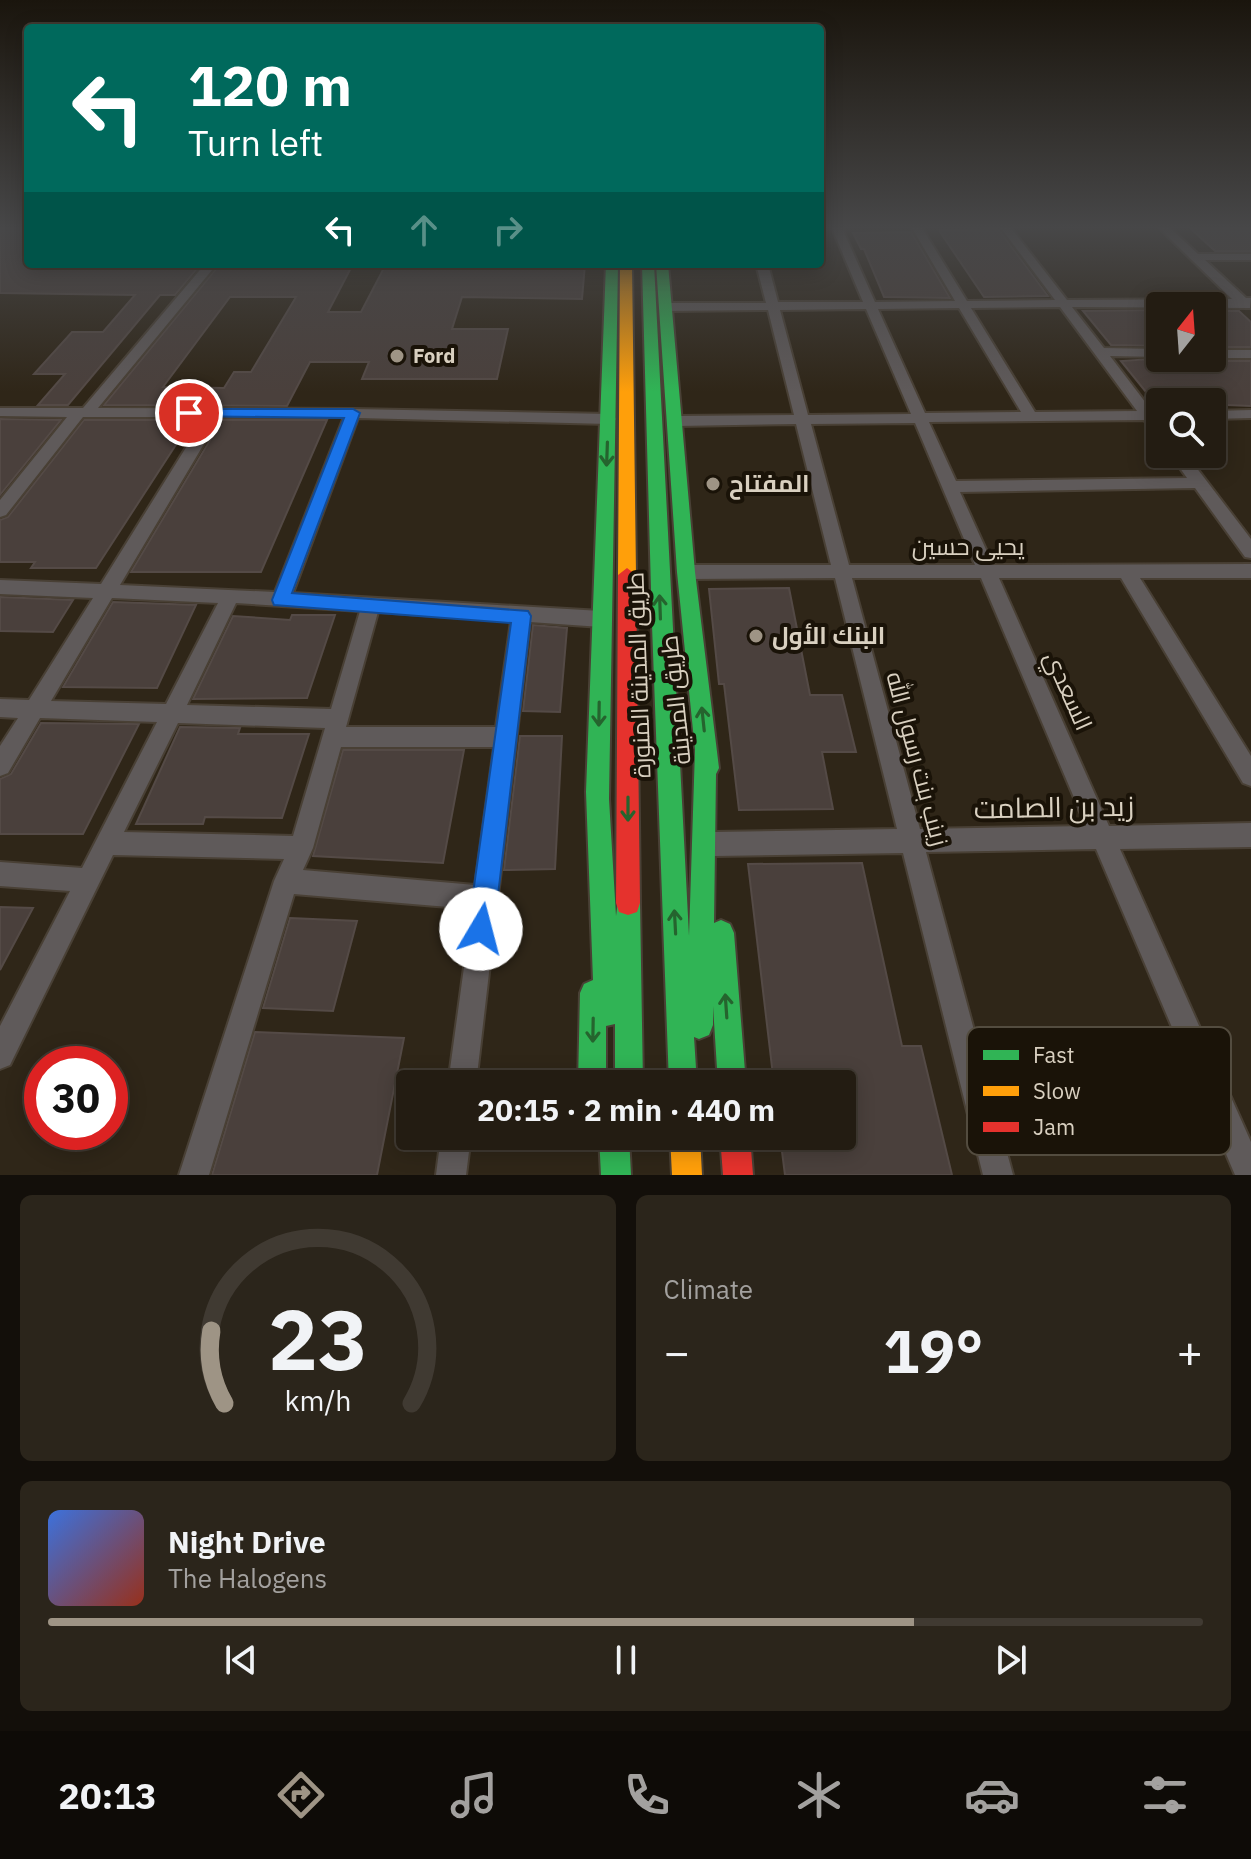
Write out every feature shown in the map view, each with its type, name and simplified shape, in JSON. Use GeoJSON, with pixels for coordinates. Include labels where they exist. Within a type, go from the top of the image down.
{"type":"FeatureCollection","features":[{"type":"Feature","properties":{"kind":"main road"},"geometry":{"type":"LineString","coordinates":[[592,1070],[611,283]]}},
{"type":"Feature","properties":{"kind":"main road"},"geometry":{"type":"LineString","coordinates":[[609,365],[621,283]]}},
{"type":"Feature","properties":{"kind":"main road","name":"طريق المدينة المنورة"},"geometry":{"type":"LineString","coordinates":[[624,283],[629,1070]]}},
{"type":"Feature","properties":{"kind":"main road","name":"طريق المدينة المنورة"},"geometry":{"type":"LineString","coordinates":[[649,283],[682,1070]]}},
{"type":"Feature","properties":{"kind":"main road","name":"طريق المدينة"},"geometry":{"type":"LineString","coordinates":[[664,283],[686,572],[706,749],[731,1070]]}},
{"type":"Feature","properties":{"kind":"main road"},"geometry":{"type":"LineString","coordinates":[[651,333],[677,430]]}},
{"type":"Feature","properties":{"kind":"main road"},"geometry":{"type":"LineString","coordinates":[[698,1070],[706,749]]}},
{"type":"Feature","properties":{"kind":"main road"},"geometry":{"type":"LineString","coordinates":[[597,792],[611,1070]]}},
{"type":"Feature","properties":{"kind":"main road"},"geometry":{"type":"LineString","coordinates":[[615,1150],[616,1175]]}},
{"type":"Feature","properties":{"kind":"main road"},"geometry":{"type":"LineString","coordinates":[[629,1150],[629,1175]]}},
{"type":"Feature","properties":{"kind":"main road"},"geometry":{"type":"LineString","coordinates":[[686,1150],[687,1175]]}},
{"type":"Feature","properties":{"kind":"main road"},"geometry":{"type":"LineString","coordinates":[[695,1175],[696,1150]]}},
{"type":"Feature","properties":{"kind":"main road"},"geometry":{"type":"LineString","coordinates":[[736,1150],[738,1175]]}},
{"type":"Feature","properties":{"kind":"street"},"geometry":{"type":"LineString","coordinates":[[0,511],[195,283]]}},
{"type":"Feature","properties":{"kind":"street","name":"زينب بنت رسول الله"},"geometry":{"type":"LineString","coordinates":[[767,283],[967,1055]]}},
{"type":"Feature","properties":{"kind":"street","name":"السعدي"},"geometry":{"type":"LineString","coordinates":[[861,283],[1186,1027]]}},
{"type":"Feature","properties":{"kind":"street"},"geometry":{"type":"LineString","coordinates":[[950,283],[1030,416]]}},
{"type":"Feature","properties":{"kind":"street"},"geometry":{"type":"LineString","coordinates":[[1049,283],[1146,405]]}},
{"type":"Feature","properties":{"kind":"street"},"geometry":{"type":"LineString","coordinates":[[1224,283],[1248,305]]}},
{"type":"Feature","properties":{"kind":"street"},"geometry":{"type":"LineString","coordinates":[[666,307],[1248,305]]}},
{"type":"Feature","properties":{"kind":"street"},"geometry":{"type":"LineString","coordinates":[[1102,352],[1146,353]]}},
{"type":"Feature","properties":{"kind":"street"},"geometry":{"type":"LineString","coordinates":[[1226,354],[1251,354]]}},
{"type":"Feature","properties":{"kind":"street"},"geometry":{"type":"LineString","coordinates":[[0,412],[353,413],[609,419]]}},
{"type":"Feature","properties":{"kind":"street"},"geometry":{"type":"LineString","coordinates":[[0,766],[215,413]]}},
{"type":"Feature","properties":{"kind":"street"},"geometry":{"type":"LineString","coordinates":[[281,600],[353,413]]}},
{"type":"Feature","properties":{"kind":"street"},"geometry":{"type":"LineString","coordinates":[[1226,415],[1251,414]]}},
{"type":"Feature","properties":{"kind":"street"},"geometry":{"type":"LineString","coordinates":[[677,430],[802,419],[1146,415]]}},
{"type":"Feature","properties":{"kind":"street"},"geometry":{"type":"LineString","coordinates":[[1189,468],[1251,552]]}},
{"type":"Feature","properties":{"kind":"street"},"geometry":{"type":"LineString","coordinates":[[950,487],[1200,483]]}},
{"type":"Feature","properties":{"kind":"street"},"geometry":{"type":"LineString","coordinates":[[1126,571],[1251,776]]}},
{"type":"Feature","properties":{"kind":"street","name":"يحيى حسين"},"geometry":{"type":"LineString","coordinates":[[686,572],[1251,571]]}},
{"type":"Feature","properties":{"kind":"street"},"geometry":{"type":"LineString","coordinates":[[0,587],[231,596],[601,619]]}},
{"type":"Feature","properties":{"kind":"street"},"geometry":{"type":"LineString","coordinates":[[0,1055],[7,1025],[109,843],[231,596]]}},
{"type":"Feature","properties":{"kind":"street"},"geometry":{"type":"LineString","coordinates":[[194,1175],[286,881],[301,848],[371,606]]}},
{"type":"Feature","properties":{"kind":"street"},"geometry":{"type":"LineString","coordinates":[[464,1070],[521,616]]}},
{"type":"Feature","properties":{"kind":"street"},"geometry":{"type":"LineString","coordinates":[[0,708],[172,715],[506,737]]}},
{"type":"Feature","properties":{"kind":"street","name":"زيد بن الصامت"},"geometry":{"type":"LineString","coordinates":[[714,844],[1251,835]]}},
{"type":"Feature","properties":{"kind":"street"},"geometry":{"type":"LineString","coordinates":[[109,843],[301,848]]}},
{"type":"Feature","properties":{"kind":"street"},"geometry":{"type":"LineString","coordinates":[[0,874],[87,880]]}},
{"type":"Feature","properties":{"kind":"street"},"geometry":{"type":"LineString","coordinates":[[286,881],[485,898]]}},
{"type":"Feature","properties":{"kind":"street","name":"السعدي"},"geometry":{"type":"LineString","coordinates":[[1231,1131],[1250,1175]]}},
{"type":"Feature","properties":{"kind":"street"},"geometry":{"type":"LineString","coordinates":[[451,1175],[454,1150]]}},
{"type":"Feature","properties":{"kind":"street","name":"زينب بنت رسول الله"},"geometry":{"type":"LineString","coordinates":[[993,1155],[998,1175]]}},
{"type":"Feature","properties":{"kind":"building"},"geometry":{"type":"Polygon","coordinates":[[[0,283],[185,283],[175,295],[160,295],[68,405],[38,405],[65,374],[34,374],[72,332],[103,332],[135,295],[0,293],[0,283]]]}},
{"type":"Feature","properties":{"kind":"building"},"geometry":{"type":"Polygon","coordinates":[[[205,283],[343,283],[328,312],[361,312],[376,283],[583,283],[582,299],[462,297],[452,329],[508,329],[497,379],[362,379],[369,362],[310,362],[287,406],[104,405],[205,283]],[[230,297],[163,387],[224,388],[234,372],[251,372],[296,297],[230,297]]]}},
{"type":"Feature","properties":{"kind":"building"},"geometry":{"type":"Polygon","coordinates":[[[878,283],[941,283],[950,298],[884,297],[878,283]]]}},
{"type":"Feature","properties":{"kind":"building"},"geometry":{"type":"Polygon","coordinates":[[[974,283],[1038,283],[1048,296],[984,297],[974,283]]]}},
{"type":"Feature","properties":{"kind":"building"},"geometry":{"type":"Polygon","coordinates":[[[1146,310],[1146,346],[1111,345],[1083,311],[1146,310]]]}},
{"type":"Feature","properties":{"kind":"building"},"geometry":{"type":"Polygon","coordinates":[[[1226,311],[1239,311],[1251,322],[1251,347],[1226,347],[1226,311]]]}},
{"type":"Feature","properties":{"kind":"building"},"geometry":{"type":"Polygon","coordinates":[[[1146,359],[1146,372],[1226,372],[1226,361],[1251,361],[1251,406],[1226,405],[1226,388],[1146,388],[1146,392],[1121,361],[1146,359]]]}},
{"type":"Feature","properties":{"kind":"building"},"geometry":{"type":"Polygon","coordinates":[[[0,419],[61,420],[0,495],[0,419]]]}},
{"type":"Feature","properties":{"kind":"building"},"geometry":{"type":"Polygon","coordinates":[[[84,420],[192,420],[96,568],[31,568],[35,562],[0,562],[0,520],[8,517],[84,420]]]}},
{"type":"Feature","properties":{"kind":"building"},"geometry":{"type":"Polygon","coordinates":[[[222,420],[327,420],[261,572],[131,572],[222,420]]]}},
{"type":"Feature","properties":{"kind":"building"},"geometry":{"type":"Polygon","coordinates":[[[789,588],[810,695],[842,695],[856,752],[822,752],[833,809],[739,810],[724,684],[719,684],[709,589],[789,588]]]}},
{"type":"Feature","properties":{"kind":"building"},"geometry":{"type":"Polygon","coordinates":[[[0,597],[73,600],[53,632],[0,631],[0,597]]]}},
{"type":"Feature","properties":{"kind":"building"},"geometry":{"type":"Polygon","coordinates":[[[113,602],[196,605],[157,688],[63,687],[113,602]]]}},
{"type":"Feature","properties":{"kind":"building"},"geometry":{"type":"Polygon","coordinates":[[[292,615],[335,615],[307,698],[193,699],[233,616],[290,620],[292,615]]]}},
{"type":"Feature","properties":{"kind":"building"},"geometry":{"type":"Polygon","coordinates":[[[533,625],[567,628],[560,712],[523,711],[533,625]]]}},
{"type":"Feature","properties":{"kind":"building"},"geometry":{"type":"Polygon","coordinates":[[[41,723],[139,724],[83,834],[0,834],[0,779],[11,774],[41,723]]]}},
{"type":"Feature","properties":{"kind":"building"},"geometry":{"type":"Polygon","coordinates":[[[180,727],[240,728],[238,734],[309,734],[282,818],[205,817],[203,824],[136,824],[180,727]]]}},
{"type":"Feature","properties":{"kind":"building"},"geometry":{"type":"Polygon","coordinates":[[[520,736],[562,736],[555,869],[504,870],[520,736]]]}},
{"type":"Feature","properties":{"kind":"building"},"geometry":{"type":"Polygon","coordinates":[[[343,750],[464,750],[443,863],[313,856],[343,750]]]}},
{"type":"Feature","properties":{"kind":"building"},"geometry":{"type":"Polygon","coordinates":[[[862,863],[902,1046],[921,1046],[952,1175],[785,1175],[782,1150],[856,1150],[856,1070],[772,1070],[748,864],[862,863]]]}},
{"type":"Feature","properties":{"kind":"building"},"geometry":{"type":"Polygon","coordinates":[[[0,907],[33,908],[0,970],[0,907]]]}},
{"type":"Feature","properties":{"kind":"building"},"geometry":{"type":"Polygon","coordinates":[[[290,918],[357,921],[333,1011],[263,1008],[290,918]]]}},
{"type":"Feature","properties":{"kind":"building"},"geometry":{"type":"Polygon","coordinates":[[[255,1032],[404,1038],[377,1175],[212,1175],[255,1032]]]}},
{"type":"Feature","properties":{"kind":"traffic: fast"},"geometry":{"type":"LineString","coordinates":[[597,811],[611,283]]}},
{"type":"Feature","properties":{"kind":"traffic: fast"},"geometry":{"type":"LineString","coordinates":[[649,283],[682,1070]]}},
{"type":"Feature","properties":{"kind":"traffic: fast"},"geometry":{"type":"LineString","coordinates":[[663,283],[686,572],[708,768]]}},
{"type":"Feature","properties":{"kind":"traffic: fast"},"geometry":{"type":"LineString","coordinates":[[699,1025],[706,749]]}},
{"type":"Feature","properties":{"kind":"traffic: fast"},"geometry":{"type":"LineString","coordinates":[[597,792],[608,1013]]}},
{"type":"Feature","properties":{"kind":"traffic: fast"},"geometry":{"type":"LineString","coordinates":[[628,903],[629,1070]]}},
{"type":"Feature","properties":{"kind":"traffic: fast"},"geometry":{"type":"LineString","coordinates":[[721,933],[731,1070]]}},
{"type":"Feature","properties":{"kind":"traffic: fast"},"geometry":{"type":"LineString","coordinates":[[592,1070],[593,993]]}},
{"type":"Feature","properties":{"kind":"traffic: fast"},"geometry":{"type":"LineString","coordinates":[[615,1150],[616,1175]]}},
{"type":"Feature","properties":{"kind":"traffic: slow"},"geometry":{"type":"LineString","coordinates":[[626,283],[627,575]]}},
{"type":"Feature","properties":{"kind":"traffic: slow"},"geometry":{"type":"LineString","coordinates":[[686,1150],[687,1175]]}},
{"type":"Feature","properties":{"kind":"traffic: jam"},"geometry":{"type":"LineString","coordinates":[[627,575],[628,903]]}},
{"type":"Feature","properties":{"kind":"traffic: jam"},"geometry":{"type":"LineString","coordinates":[[736,1150],[738,1175]]}},
{"type":"Feature","properties":{"kind":"place","name":"Ford"},"geometry":{"type":"Point","coordinates":[397,356]}},
{"type":"Feature","properties":{"kind":"place","name":"المفتاح"},"geometry":{"type":"Point","coordinates":[713,484]}},
{"type":"Feature","properties":{"kind":"place","name":"البنك الأول"},"geometry":{"type":"Point","coordinates":[756,636]}},
{"type":"Feature","properties":{"kind":"route"},"geometry":{"type":"LineString","coordinates":[[189,413],[353,413],[281,600],[521,616],[481,929]]}}]}
